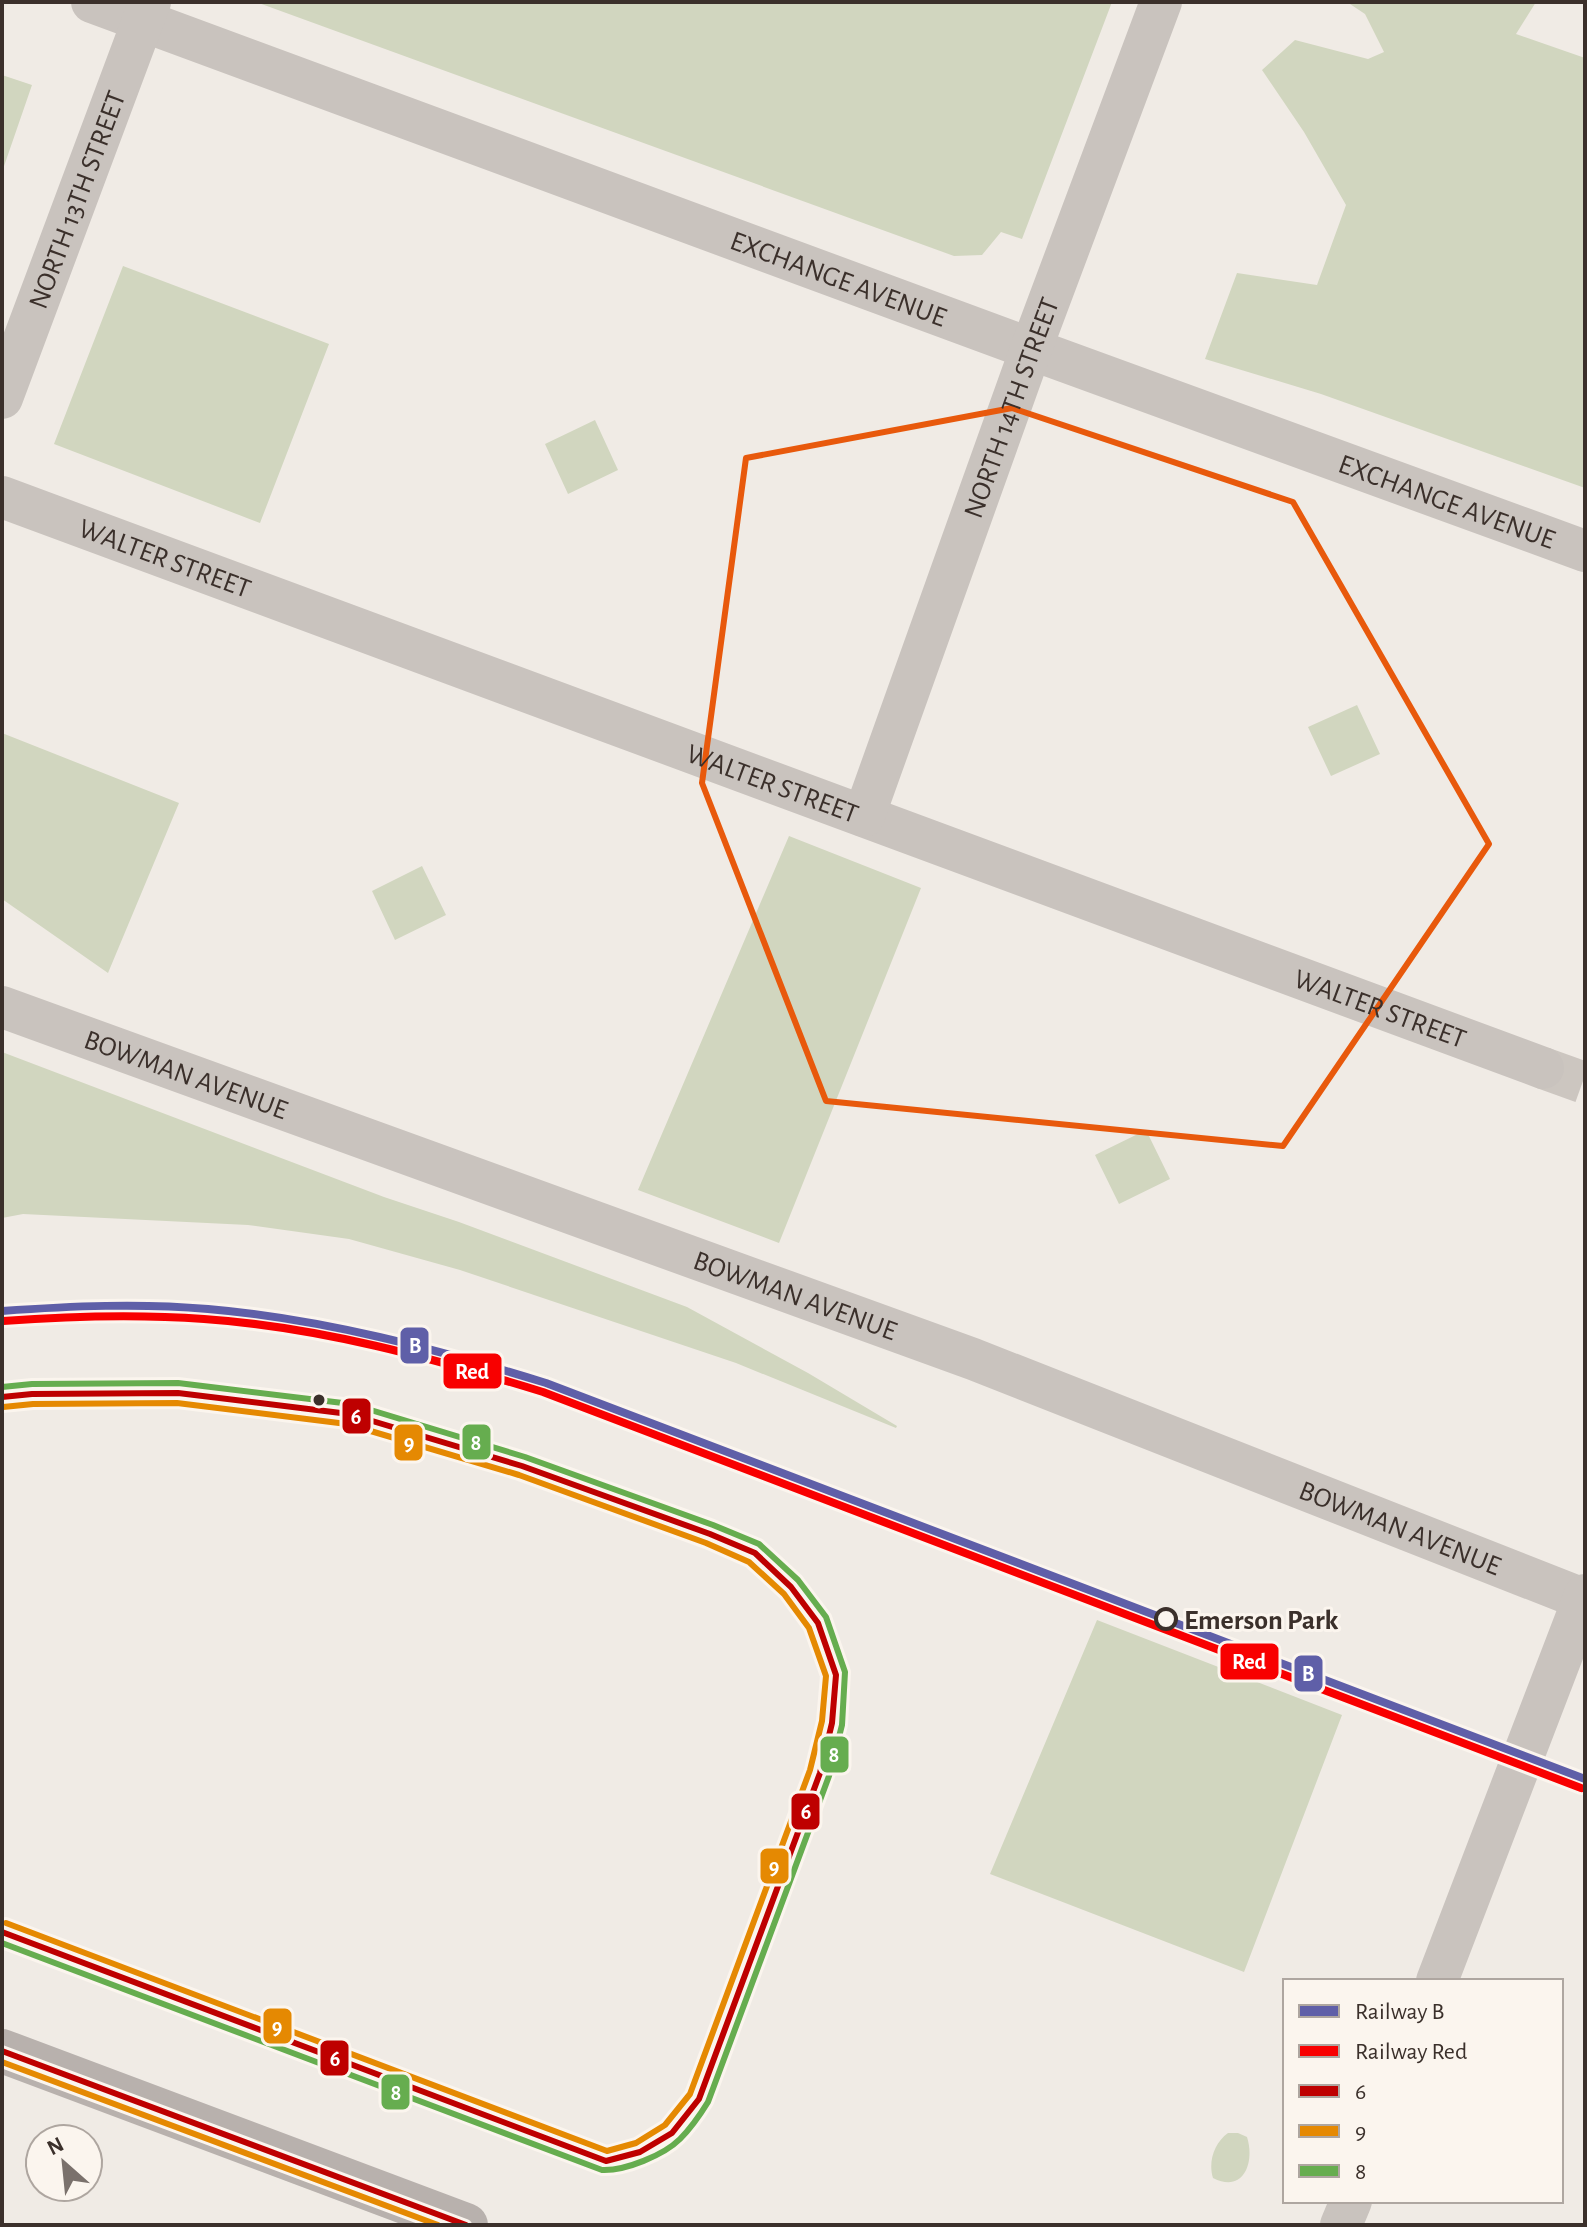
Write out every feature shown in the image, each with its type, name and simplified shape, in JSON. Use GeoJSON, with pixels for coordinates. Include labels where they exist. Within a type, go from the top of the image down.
{"type":"FeatureCollection","features":[{"type":"Feature","properties":{"kind":"main road"},"geometry":{"type":"LineString","coordinates":[[2,2051],[466,2225]]}},
{"type":"Feature","properties":{"kind":"street","name":"EXCHANGE AVENUE"},"geometry":{"type":"LineString","coordinates":[[92,2],[147,12],[1031,349],[1585,551]]}},
{"type":"Feature","properties":{"kind":"street","name":"NORTH 14TH STREET"},"geometry":{"type":"LineString","coordinates":[[864,816],[1031,349],[1161,2]]}},
{"type":"Feature","properties":{"kind":"street","name":"NORTH 13TH STREET"},"geometry":{"type":"LineString","coordinates":[[2,398],[147,12]]}},
{"type":"Feature","properties":{"kind":"street","name":"WALTER STREET"},"geometry":{"type":"LineString","coordinates":[[2,497],[1543,1068]]}},
{"type":"Feature","properties":{"kind":"street","name":"BOWMAN AVENUE"},"geometry":{"type":"LineString","coordinates":[[2,1007],[973,1359],[1584,1597]]}},
{"type":"Feature","properties":{"kind":"street"},"geometry":{"type":"LineString","coordinates":[[1438,1979],[1584,1597]]}},
{"type":"Feature","properties":{"kind":"street"},"geometry":{"type":"LineString","coordinates":[[1341,2225],[1350,2203]]}},
{"type":"Feature","properties":{"kind":"highlighted area"},"geometry":{"type":"Polygon","coordinates":[[[1012,408],[1293,502],[1489,844],[1283,1146],[826,1101],[702,783],[746,458],[1012,408]]]}},
{"type":"Feature","properties":{"kind":"green space"},"geometry":{"type":"Polygon","coordinates":[[[256,2],[1112,2],[1022,239],[1001,232],[982,255],[954,256],[256,2]]]}},
{"type":"Feature","properties":{"kind":"green space"},"geometry":{"type":"Polygon","coordinates":[[[1347,2],[1536,2],[1516,34],[1585,58],[1585,488],[1321,394],[1205,359],[1237,273],[1317,285],[1346,205],[1304,132],[1262,70],[1295,40],[1368,59],[1384,52],[1365,14],[1347,2]]]}},
{"type":"Feature","properties":{"kind":"green space"},"geometry":{"type":"Polygon","coordinates":[[[2,75],[32,85],[2,172],[2,75]]]}},
{"type":"Feature","properties":{"kind":"green space"},"geometry":{"type":"Polygon","coordinates":[[[123,266],[329,344],[260,523],[54,444],[123,266]]]}},
{"type":"Feature","properties":{"kind":"green space"},"geometry":{"type":"Polygon","coordinates":[[[595,420],[618,470],[568,494],[545,444],[595,420]]]}},
{"type":"Feature","properties":{"kind":"green space"},"geometry":{"type":"Polygon","coordinates":[[[1357,705],[1380,754],[1331,776],[1308,727],[1357,705]]]}},
{"type":"Feature","properties":{"kind":"green space"},"geometry":{"type":"Polygon","coordinates":[[[2,733],[179,803],[108,973],[2,899],[2,733]]]}},
{"type":"Feature","properties":{"kind":"green space"},"geometry":{"type":"Polygon","coordinates":[[[789,836],[921,888],[779,1243],[638,1190],[789,836]]]}},
{"type":"Feature","properties":{"kind":"green space"},"geometry":{"type":"Polygon","coordinates":[[[422,866],[446,915],[395,940],[372,891],[422,866]]]}},
{"type":"Feature","properties":{"kind":"green space"},"geometry":{"type":"Polygon","coordinates":[[[2,1052],[384,1197],[687,1307],[897,1426],[736,1363],[460,1270],[349,1239],[248,1225],[23,1214],[2,1218],[2,1052]]]}},
{"type":"Feature","properties":{"kind":"green space"},"geometry":{"type":"Polygon","coordinates":[[[1146,1130],[1170,1179],[1119,1204],[1095,1155],[1146,1130]]]}},
{"type":"Feature","properties":{"kind":"green space"},"geometry":{"type":"Polygon","coordinates":[[[1097,1620],[1342,1715],[1244,1972],[990,1874],[1097,1620]]]}},
{"type":"Feature","properties":{"kind":"green space"},"geometry":{"type":"Polygon","coordinates":[[[1228,2133],[1247,2137],[1249,2147],[1245,2173],[1233,2182],[1213,2178],[1212,2172],[1216,2147],[1228,2133]]]}},
{"type":"Feature","properties":{"kind":"tunnel"},"geometry":{"type":"LineString","coordinates":[[1543,1068],[1585,1083]]}},
{"type":"Feature","properties":{"kind":"rail line","name":"B"},"geometry":{"type":"LineString","coordinates":[[2,1311],[131,1306],[251,1314],[379,1337],[505,1370],[1585,1779]]}},
{"type":"Feature","properties":{"kind":"rail line","name":"Red"},"geometry":{"type":"LineString","coordinates":[[3,1321],[129,1316],[247,1323],[375,1346],[501,1379],[543,1392],[1581,1788]]}},
{"type":"Feature","properties":{"kind":"transit line","name":"8"},"geometry":{"type":"LineString","coordinates":[[2,1387],[178,1383],[351,1404],[525,1457],[759,1544],[798,1580],[826,1617],[845,1672],[842,1725],[829,1776],[708,2102],[692,2126],[673,2145],[633,2165],[602,2170],[2,1943]]}},
{"type":"Feature","properties":{"kind":"transit line","name":"6"},"geometry":{"type":"LineString","coordinates":[[2,1397],[178,1393],[349,1414],[522,1466],[755,1553],[791,1587],[818,1623],[836,1675],[832,1723],[820,1773],[699,2099],[672,2133],[640,2152],[606,2161],[2,1932]]}},
{"type":"Feature","properties":{"kind":"transit line","name":"9"},"geometry":{"type":"LineString","coordinates":[[3,1407],[177,1403],[347,1424],[519,1475],[706,1543],[749,1562],[784,1594],[809,1628],[826,1676],[822,1721],[810,1770],[690,2094],[665,2125],[636,2143],[607,2151],[6,1923]]}},
{"type":"Feature","properties":{"kind":"transit line","name":"6"},"geometry":{"type":"LineString","coordinates":[[2,2051],[466,2225]]}},
{"type":"Feature","properties":{"kind":"transit line","name":"9"},"geometry":{"type":"LineString","coordinates":[[2,2062],[438,2225]]}},
{"type":"Feature","properties":{"kind":"place","name":"Emerson Park"},"geometry":{"type":"Point","coordinates":[1166,1619]}}]}
